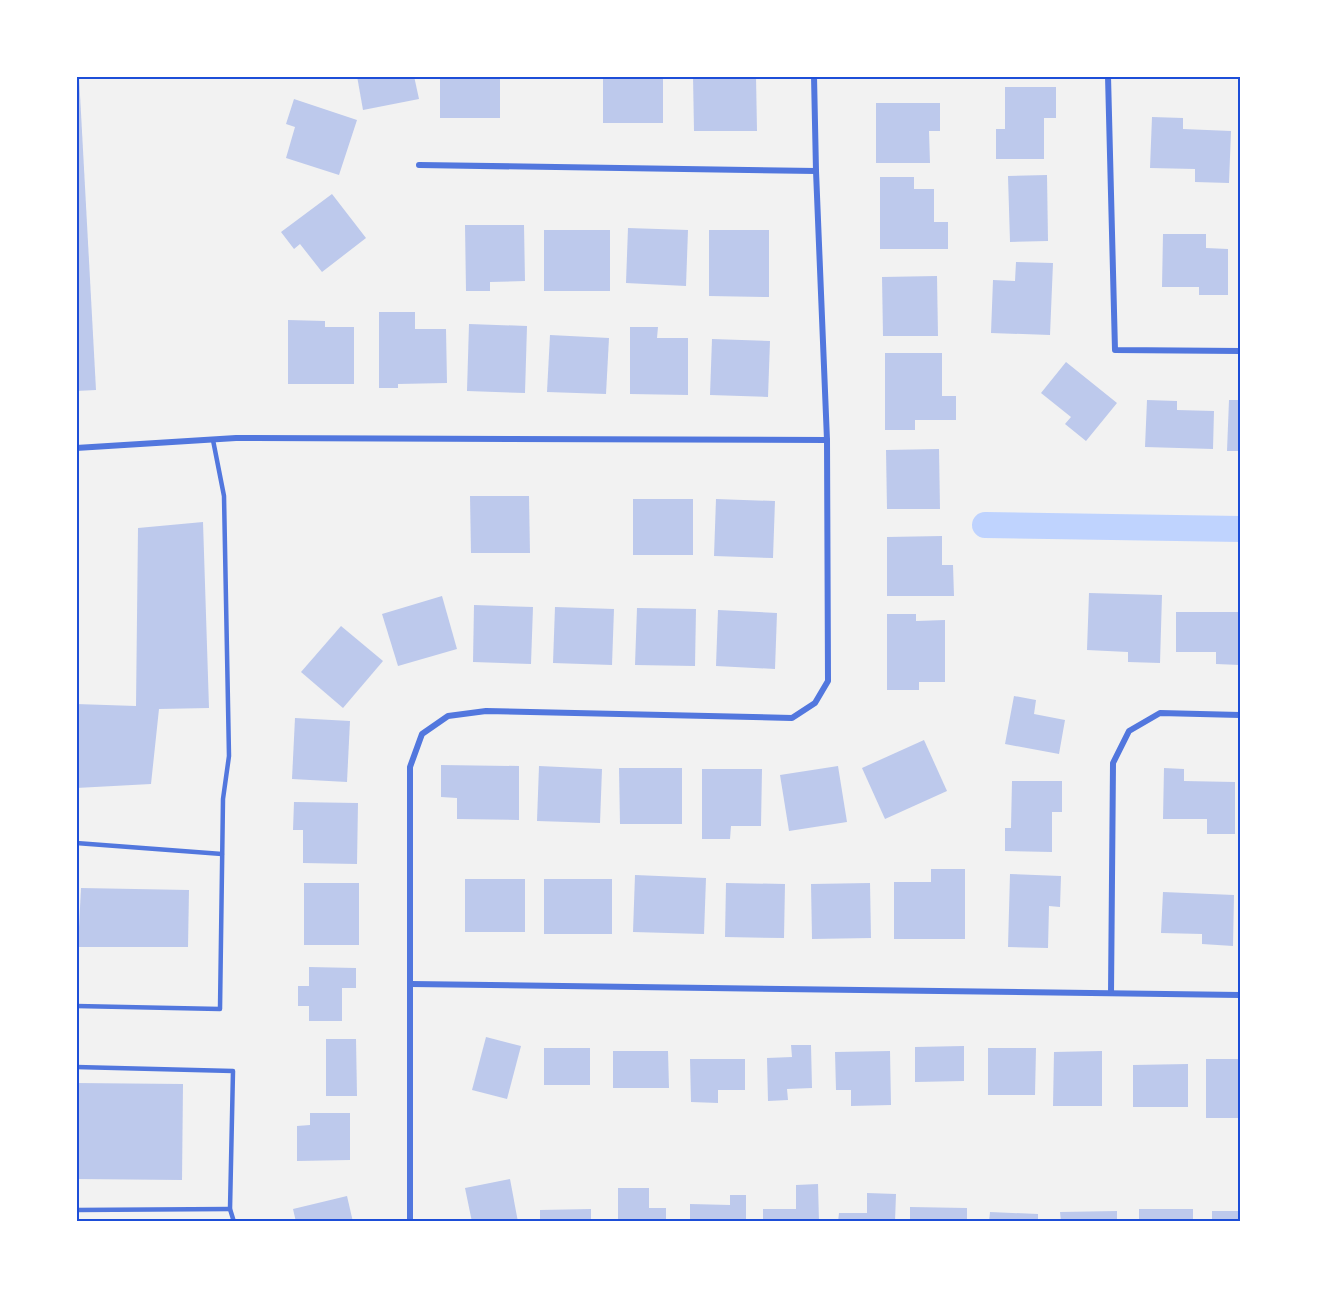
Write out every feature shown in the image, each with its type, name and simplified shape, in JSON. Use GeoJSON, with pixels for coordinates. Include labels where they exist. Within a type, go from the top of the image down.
{"type":"FeatureCollection","features":[{"type":"Feature","properties":{"kind":"street"},"geometry":{"type":"LineString","coordinates":[[410,1221],[410,767],[422,734],[448,716],[486,711],[792,718],[815,703],[828,681],[827,440],[814,76]]}},
{"type":"Feature","properties":{"kind":"street"},"geometry":{"type":"LineString","coordinates":[[1108,76],[1115,350],[1240,351]]}},
{"type":"Feature","properties":{"kind":"street"},"geometry":{"type":"LineString","coordinates":[[419,165],[816,171]]}},
{"type":"Feature","properties":{"kind":"street"},"geometry":{"type":"LineString","coordinates":[[76,448],[236,438],[827,440]]}},
{"type":"Feature","properties":{"kind":"street"},"geometry":{"type":"LineString","coordinates":[[1112,993],[1113,763],[1129,731],[1160,713],[1240,715]]}},
{"type":"Feature","properties":{"kind":"street"},"geometry":{"type":"LineString","coordinates":[[411,984],[1240,995]]}},
{"type":"Feature","properties":{"kind":"lane"},"geometry":{"type":"LineString","coordinates":[[76,1006],[220,1009],[223,799],[230,756],[225,508],[213,440]]}},
{"type":"Feature","properties":{"kind":"lane"},"geometry":{"type":"LineString","coordinates":[[76,843],[222,854]]}},
{"type":"Feature","properties":{"kind":"lane"},"geometry":{"type":"LineString","coordinates":[[76,1066],[233,1071],[230,1209],[234,1221]]}},
{"type":"Feature","properties":{"kind":"lane"},"geometry":{"type":"LineString","coordinates":[[76,1210],[230,1209]]}},
{"type":"Feature","properties":{"kind":"building"},"geometry":{"type":"Polygon","coordinates":[[[76,76],[79,76],[96,390],[76,391],[76,76]]]}},
{"type":"Feature","properties":{"kind":"building"},"geometry":{"type":"Polygon","coordinates":[[[357,76],[414,76],[419,99],[363,110],[357,76]]]}},
{"type":"Feature","properties":{"kind":"building"},"geometry":{"type":"Polygon","coordinates":[[[440,76],[500,76],[500,118],[440,118],[440,76]]]}},
{"type":"Feature","properties":{"kind":"building"},"geometry":{"type":"Polygon","coordinates":[[[603,76],[663,76],[663,123],[603,123],[603,76]]]}},
{"type":"Feature","properties":{"kind":"building"},"geometry":{"type":"Polygon","coordinates":[[[693,76],[756,76],[757,131],[694,131],[693,76]]]}},
{"type":"Feature","properties":{"kind":"building"},"geometry":{"type":"Polygon","coordinates":[[[1005,87],[1056,87],[1056,118],[1044,118],[1044,159],[996,159],[996,129],[1005,129],[1005,87]]]}},
{"type":"Feature","properties":{"kind":"building"},"geometry":{"type":"Polygon","coordinates":[[[294,99],[357,120],[339,175],[286,158],[295,127],[286,124],[294,99]]]}},
{"type":"Feature","properties":{"kind":"building"},"geometry":{"type":"Polygon","coordinates":[[[876,103],[940,103],[940,131],[929,131],[930,163],[876,163],[876,103]]]}},
{"type":"Feature","properties":{"kind":"building"},"geometry":{"type":"Polygon","coordinates":[[[1152,117],[1183,118],[1183,129],[1231,131],[1229,183],[1195,182],[1195,169],[1150,168],[1152,117]]]}},
{"type":"Feature","properties":{"kind":"building"},"geometry":{"type":"Polygon","coordinates":[[[1047,175],[1048,241],[1010,242],[1008,176],[1047,175]]]}},
{"type":"Feature","properties":{"kind":"building"},"geometry":{"type":"Polygon","coordinates":[[[880,177],[914,177],[914,189],[934,189],[934,222],[948,222],[948,249],[880,249],[880,177]]]}},
{"type":"Feature","properties":{"kind":"building"},"geometry":{"type":"Polygon","coordinates":[[[332,194],[366,238],[322,272],[300,244],[294,249],[281,232],[332,194]]]}},
{"type":"Feature","properties":{"kind":"building"},"geometry":{"type":"Polygon","coordinates":[[[465,225],[524,225],[525,281],[490,282],[490,291],[466,291],[465,225]]]}},
{"type":"Feature","properties":{"kind":"building"},"geometry":{"type":"Polygon","coordinates":[[[628,228],[688,230],[686,286],[626,283],[628,228]]]}},
{"type":"Feature","properties":{"kind":"building"},"geometry":{"type":"Polygon","coordinates":[[[544,230],[610,230],[610,291],[544,291],[544,230]]]}},
{"type":"Feature","properties":{"kind":"building"},"geometry":{"type":"Polygon","coordinates":[[[709,230],[769,230],[769,297],[709,296],[709,230]]]}},
{"type":"Feature","properties":{"kind":"building"},"geometry":{"type":"Polygon","coordinates":[[[1163,234],[1206,234],[1206,248],[1228,249],[1228,295],[1199,295],[1199,287],[1162,287],[1163,234]]]}},
{"type":"Feature","properties":{"kind":"building"},"geometry":{"type":"Polygon","coordinates":[[[1016,262],[1053,263],[1050,335],[991,333],[993,280],[1015,281],[1016,262]]]}},
{"type":"Feature","properties":{"kind":"building"},"geometry":{"type":"Polygon","coordinates":[[[937,276],[938,336],[883,336],[882,277],[937,276]]]}},
{"type":"Feature","properties":{"kind":"building"},"geometry":{"type":"Polygon","coordinates":[[[379,312],[415,312],[415,329],[446,329],[447,383],[398,384],[398,388],[379,388],[379,312]]]}},
{"type":"Feature","properties":{"kind":"building"},"geometry":{"type":"Polygon","coordinates":[[[288,320],[325,321],[325,327],[354,327],[354,384],[288,384],[288,320]]]}},
{"type":"Feature","properties":{"kind":"building"},"geometry":{"type":"Polygon","coordinates":[[[469,324],[527,326],[525,393],[467,391],[469,324]]]}},
{"type":"Feature","properties":{"kind":"building"},"geometry":{"type":"Polygon","coordinates":[[[630,327],[658,327],[657,338],[688,338],[688,395],[630,394],[630,327]]]}},
{"type":"Feature","properties":{"kind":"building"},"geometry":{"type":"Polygon","coordinates":[[[550,335],[609,338],[606,394],[547,392],[550,335]]]}},
{"type":"Feature","properties":{"kind":"building"},"geometry":{"type":"Polygon","coordinates":[[[712,339],[770,341],[768,397],[710,395],[712,339]]]}},
{"type":"Feature","properties":{"kind":"building"},"geometry":{"type":"Polygon","coordinates":[[[885,353],[942,353],[942,396],[956,396],[956,420],[915,420],[915,430],[885,430],[885,353]]]}},
{"type":"Feature","properties":{"kind":"building"},"geometry":{"type":"Polygon","coordinates":[[[1066,362],[1117,403],[1086,441],[1065,424],[1071,417],[1041,393],[1066,362]]]}},
{"type":"Feature","properties":{"kind":"building"},"geometry":{"type":"Polygon","coordinates":[[[1147,400],[1177,401],[1177,410],[1214,411],[1213,449],[1145,447],[1147,400]]]}},
{"type":"Feature","properties":{"kind":"building"},"geometry":{"type":"Polygon","coordinates":[[[1229,400],[1240,400],[1240,451],[1227,451],[1229,400]]]}},
{"type":"Feature","properties":{"kind":"building"},"geometry":{"type":"Polygon","coordinates":[[[939,449],[940,509],[887,509],[886,450],[939,449]]]}},
{"type":"Feature","properties":{"kind":"building"},"geometry":{"type":"Polygon","coordinates":[[[470,496],[529,496],[530,553],[471,553],[470,496]]]}},
{"type":"Feature","properties":{"kind":"building"},"geometry":{"type":"Polygon","coordinates":[[[633,499],[693,499],[693,555],[633,555],[633,499]]]}},
{"type":"Feature","properties":{"kind":"building"},"geometry":{"type":"Polygon","coordinates":[[[716,499],[775,501],[773,558],[714,556],[716,499]]]}},
{"type":"Feature","properties":{"kind":"building"},"geometry":{"type":"Polygon","coordinates":[[[203,522],[209,708],[159,709],[151,784],[76,788],[76,704],[136,706],[138,528],[203,522]]]}},
{"type":"Feature","properties":{"kind":"building"},"geometry":{"type":"Polygon","coordinates":[[[942,536],[942,565],[953,565],[954,596],[887,596],[887,537],[942,536]]]}},
{"type":"Feature","properties":{"kind":"building"},"geometry":{"type":"Polygon","coordinates":[[[1089,593],[1162,595],[1160,663],[1128,662],[1128,652],[1087,650],[1089,593]]]}},
{"type":"Feature","properties":{"kind":"building"},"geometry":{"type":"Polygon","coordinates":[[[442,596],[457,649],[398,666],[382,614],[442,596]]]}},
{"type":"Feature","properties":{"kind":"building"},"geometry":{"type":"Polygon","coordinates":[[[474,605],[533,607],[531,664],[473,662],[474,605]]]}},
{"type":"Feature","properties":{"kind":"building"},"geometry":{"type":"Polygon","coordinates":[[[555,607],[614,609],[612,665],[553,663],[555,607]]]}},
{"type":"Feature","properties":{"kind":"building"},"geometry":{"type":"Polygon","coordinates":[[[637,608],[696,609],[695,666],[635,665],[637,608]]]}},
{"type":"Feature","properties":{"kind":"building"},"geometry":{"type":"Polygon","coordinates":[[[718,610],[777,613],[775,669],[716,666],[718,610]]]}},
{"type":"Feature","properties":{"kind":"building"},"geometry":{"type":"Polygon","coordinates":[[[1176,612],[1240,612],[1240,665],[1216,664],[1216,652],[1176,652],[1176,612]]]}},
{"type":"Feature","properties":{"kind":"building"},"geometry":{"type":"Polygon","coordinates":[[[887,614],[916,614],[916,621],[945,620],[945,682],[919,682],[919,690],[887,690],[887,614]]]}},
{"type":"Feature","properties":{"kind":"building"},"geometry":{"type":"Polygon","coordinates":[[[341,626],[383,661],[343,708],[301,672],[341,626]]]}},
{"type":"Feature","properties":{"kind":"building"},"geometry":{"type":"Polygon","coordinates":[[[1014,696],[1036,700],[1034,714],[1065,720],[1059,754],[1005,744],[1014,696]]]}},
{"type":"Feature","properties":{"kind":"building"},"geometry":{"type":"Polygon","coordinates":[[[295,718],[350,721],[347,782],[292,779],[295,718]]]}},
{"type":"Feature","properties":{"kind":"building"},"geometry":{"type":"Polygon","coordinates":[[[924,740],[947,791],[885,819],[862,768],[924,740]]]}},
{"type":"Feature","properties":{"kind":"building"},"geometry":{"type":"Polygon","coordinates":[[[441,765],[519,766],[519,820],[457,819],[457,798],[441,797],[441,765]]]}},
{"type":"Feature","properties":{"kind":"building"},"geometry":{"type":"Polygon","coordinates":[[[539,766],[602,769],[600,823],[537,821],[539,766]]]}},
{"type":"Feature","properties":{"kind":"building"},"geometry":{"type":"Polygon","coordinates":[[[838,766],[847,822],[789,831],[780,775],[838,766]]]}},
{"type":"Feature","properties":{"kind":"building"},"geometry":{"type":"Polygon","coordinates":[[[619,768],[682,768],[682,824],[620,824],[619,768]]]}},
{"type":"Feature","properties":{"kind":"building"},"geometry":{"type":"Polygon","coordinates":[[[1164,768],[1184,769],[1184,781],[1235,782],[1235,834],[1207,834],[1207,819],[1163,819],[1164,768]]]}},
{"type":"Feature","properties":{"kind":"building"},"geometry":{"type":"Polygon","coordinates":[[[702,769],[762,769],[761,826],[731,826],[730,839],[702,839],[702,769]]]}},
{"type":"Feature","properties":{"kind":"building"},"geometry":{"type":"Polygon","coordinates":[[[1012,781],[1062,781],[1062,812],[1052,812],[1052,852],[1005,851],[1005,828],[1011,828],[1012,781]]]}},
{"type":"Feature","properties":{"kind":"building"},"geometry":{"type":"Polygon","coordinates":[[[294,802],[358,803],[357,864],[303,863],[303,830],[293,830],[294,802]]]}},
{"type":"Feature","properties":{"kind":"building"},"geometry":{"type":"Polygon","coordinates":[[[931,869],[965,869],[965,939],[894,939],[894,882],[931,882],[931,869]]]}},
{"type":"Feature","properties":{"kind":"building"},"geometry":{"type":"Polygon","coordinates":[[[1010,874],[1061,876],[1060,907],[1049,906],[1048,948],[1008,947],[1010,874]]]}},
{"type":"Feature","properties":{"kind":"building"},"geometry":{"type":"Polygon","coordinates":[[[635,875],[706,878],[704,934],[633,932],[635,875]]]}},
{"type":"Feature","properties":{"kind":"building"},"geometry":{"type":"Polygon","coordinates":[[[465,879],[525,879],[525,932],[465,932],[465,879]]]}},
{"type":"Feature","properties":{"kind":"building"},"geometry":{"type":"Polygon","coordinates":[[[544,879],[612,879],[612,934],[544,934],[544,879]]]}},
{"type":"Feature","properties":{"kind":"building"},"geometry":{"type":"Polygon","coordinates":[[[304,883],[359,883],[359,945],[304,945],[304,883]]]}},
{"type":"Feature","properties":{"kind":"building"},"geometry":{"type":"Polygon","coordinates":[[[726,883],[785,884],[784,938],[725,937],[726,883]]]}},
{"type":"Feature","properties":{"kind":"building"},"geometry":{"type":"Polygon","coordinates":[[[870,883],[871,938],[812,939],[811,884],[870,883]]]}},
{"type":"Feature","properties":{"kind":"building"},"geometry":{"type":"Polygon","coordinates":[[[81,888],[189,890],[188,947],[78,947],[81,888]]]}},
{"type":"Feature","properties":{"kind":"building"},"geometry":{"type":"Polygon","coordinates":[[[1163,892],[1234,895],[1233,946],[1202,944],[1202,934],[1161,933],[1163,892]]]}},
{"type":"Feature","properties":{"kind":"building"},"geometry":{"type":"Polygon","coordinates":[[[309,967],[356,968],[356,988],[342,988],[342,1021],[309,1021],[309,1006],[298,1006],[298,986],[309,986],[309,967]]]}},
{"type":"Feature","properties":{"kind":"building"},"geometry":{"type":"Polygon","coordinates":[[[486,1037],[521,1046],[507,1099],[472,1090],[486,1037]]]}},
{"type":"Feature","properties":{"kind":"building"},"geometry":{"type":"Polygon","coordinates":[[[326,1039],[356,1039],[357,1096],[326,1096],[326,1039]]]}},
{"type":"Feature","properties":{"kind":"building"},"geometry":{"type":"Polygon","coordinates":[[[791,1045],[811,1045],[812,1088],[787,1089],[788,1100],[768,1101],[767,1058],[792,1057],[791,1045]]]}},
{"type":"Feature","properties":{"kind":"building"},"geometry":{"type":"Polygon","coordinates":[[[964,1046],[964,1081],[915,1082],[915,1047],[964,1046]]]}},
{"type":"Feature","properties":{"kind":"building"},"geometry":{"type":"Polygon","coordinates":[[[544,1048],[590,1048],[590,1085],[544,1085],[544,1048]]]}},
{"type":"Feature","properties":{"kind":"building"},"geometry":{"type":"Polygon","coordinates":[[[988,1048],[1036,1048],[1035,1095],[988,1095],[988,1048]]]}},
{"type":"Feature","properties":{"kind":"building"},"geometry":{"type":"Polygon","coordinates":[[[613,1051],[668,1051],[669,1088],[613,1088],[613,1051]]]}},
{"type":"Feature","properties":{"kind":"building"},"geometry":{"type":"Polygon","coordinates":[[[890,1051],[891,1105],[851,1106],[851,1090],[836,1090],[835,1052],[890,1051]]]}},
{"type":"Feature","properties":{"kind":"building"},"geometry":{"type":"Polygon","coordinates":[[[1102,1051],[1102,1106],[1053,1106],[1054,1052],[1102,1051]]]}},
{"type":"Feature","properties":{"kind":"building"},"geometry":{"type":"Polygon","coordinates":[[[690,1059],[745,1059],[745,1090],[718,1090],[718,1103],[691,1102],[690,1059]]]}},
{"type":"Feature","properties":{"kind":"building"},"geometry":{"type":"Polygon","coordinates":[[[1206,1059],[1240,1059],[1240,1118],[1206,1118],[1206,1059]]]}},
{"type":"Feature","properties":{"kind":"building"},"geometry":{"type":"Polygon","coordinates":[[[1188,1064],[1188,1107],[1133,1107],[1133,1065],[1188,1064]]]}},
{"type":"Feature","properties":{"kind":"building"},"geometry":{"type":"Polygon","coordinates":[[[76,1083],[183,1084],[182,1180],[76,1179],[76,1083]]]}},
{"type":"Feature","properties":{"kind":"building"},"geometry":{"type":"Polygon","coordinates":[[[310,1113],[350,1113],[350,1160],[297,1161],[297,1126],[310,1125],[310,1113]]]}},
{"type":"Feature","properties":{"kind":"building"},"geometry":{"type":"Polygon","coordinates":[[[510,1179],[518,1222],[472,1222],[465,1188],[510,1179]]]}},
{"type":"Feature","properties":{"kind":"building"},"geometry":{"type":"Polygon","coordinates":[[[818,1184],[819,1222],[763,1222],[763,1209],[796,1209],[796,1185],[818,1184]]]}},
{"type":"Feature","properties":{"kind":"building"},"geometry":{"type":"Polygon","coordinates":[[[618,1188],[649,1188],[649,1208],[666,1208],[666,1222],[618,1222],[618,1188]]]}},
{"type":"Feature","properties":{"kind":"building"},"geometry":{"type":"Polygon","coordinates":[[[867,1193],[896,1194],[895,1222],[838,1222],[839,1213],[867,1213],[867,1193]]]}},
{"type":"Feature","properties":{"kind":"building"},"geometry":{"type":"Polygon","coordinates":[[[730,1195],[746,1195],[746,1222],[690,1222],[690,1204],[730,1205],[730,1195]]]}},
{"type":"Feature","properties":{"kind":"building"},"geometry":{"type":"Polygon","coordinates":[[[347,1196],[353,1222],[296,1222],[293,1209],[347,1196]]]}},
{"type":"Feature","properties":{"kind":"building"},"geometry":{"type":"Polygon","coordinates":[[[910,1207],[967,1208],[967,1222],[910,1222],[910,1207]]]}},
{"type":"Feature","properties":{"kind":"building"},"geometry":{"type":"Polygon","coordinates":[[[591,1209],[591,1222],[540,1222],[540,1210],[591,1209]]]}},
{"type":"Feature","properties":{"kind":"building"},"geometry":{"type":"Polygon","coordinates":[[[1139,1209],[1193,1209],[1193,1222],[1139,1222],[1139,1209]]]}},
{"type":"Feature","properties":{"kind":"building"},"geometry":{"type":"Polygon","coordinates":[[[1117,1211],[1117,1222],[1061,1222],[1060,1212],[1117,1211]]]}},
{"type":"Feature","properties":{"kind":"building"},"geometry":{"type":"Polygon","coordinates":[[[1212,1211],[1240,1211],[1240,1222],[1212,1222],[1212,1211]]]}},
{"type":"Feature","properties":{"kind":"building"},"geometry":{"type":"Polygon","coordinates":[[[990,1212],[1038,1214],[1038,1222],[989,1222],[990,1212]]]}},
{"type":"Feature","properties":{"kind":"waterway"},"geometry":{"type":"LineString","coordinates":[[985,525],[1240,529]]}}]}
